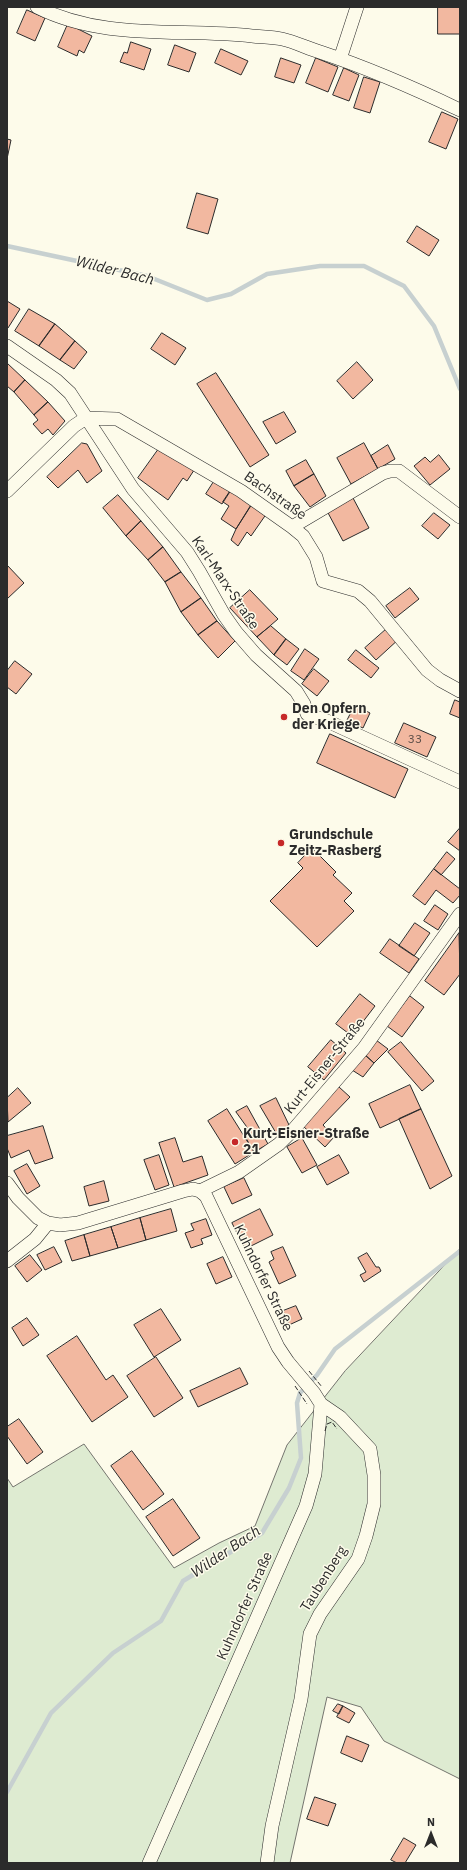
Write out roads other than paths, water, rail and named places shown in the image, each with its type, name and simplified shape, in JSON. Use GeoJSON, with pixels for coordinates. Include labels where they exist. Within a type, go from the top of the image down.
{"type":"FeatureCollection","features":[{"type":"Feature","properties":{"kind":"street"},"geometry":{"type":"LineString","coordinates":[[37,7],[52,15],[89,26],[133,31],[238,34],[282,39],[340,59],[409,86],[460,110]]}},
{"type":"Feature","properties":{"kind":"street"},"geometry":{"type":"LineString","coordinates":[[340,59],[357,7]]}},
{"type":"Feature","properties":{"kind":"street","name":"Karl-Marx-Straße"},"geometry":{"type":"LineString","coordinates":[[7,346],[56,380],[70,393],[133,489],[187,552],[200,571],[224,615],[236,632],[256,655],[296,692],[304,704],[307,714],[327,721],[460,782]]}},
{"type":"Feature","properties":{"kind":"street"},"geometry":{"type":"LineString","coordinates":[[7,491],[74,426],[86,418]]}},
{"type":"Feature","properties":{"kind":"street","name":"Bachstraße"},"geometry":{"type":"LineString","coordinates":[[86,418],[117,419],[241,491],[292,527],[303,536],[316,557],[323,581],[358,591],[370,601],[427,670],[440,680],[460,691]]}},
{"type":"Feature","properties":{"kind":"street"},"geometry":{"type":"LineString","coordinates":[[292,527],[383,473],[390,471],[399,472],[460,517]]}},
{"type":"Feature","properties":{"kind":"street","name":"Kurt-Eisner-Straße"},"geometry":{"type":"LineString","coordinates":[[48,1223],[60,1225],[78,1224],[183,1191],[193,1189],[200,1191],[239,1172],[260,1158],[294,1130],[364,1048],[460,914]]}},
{"type":"Feature","properties":{"kind":"street"},"geometry":{"type":"LineString","coordinates":[[7,1183],[28,1210],[38,1218],[48,1223],[35,1239],[7,1260]]}},
{"type":"Feature","properties":{"kind":"street","name":"Kuhndorfer Straße"},"geometry":{"type":"LineString","coordinates":[[149,1863],[306,1506],[315,1474],[317,1399],[288,1362],[275,1341],[206,1196],[200,1191]]}},
{"type":"Feature","properties":{"kind":"street","name":"Taubenberg"},"geometry":{"type":"LineString","coordinates":[[267,1863],[272,1826],[301,1699],[310,1634],[320,1614],[358,1559],[366,1536],[374,1504],[374,1476],[370,1449],[340,1416],[317,1399]]}},
{"type":"Feature","properties":{"kind":"waterway","name":"Wilder Bach"},"geometry":{"type":"LineString","coordinates":[[7,246],[147,276],[207,300],[231,294],[267,274],[320,266],[364,266],[404,286],[434,326],[460,389]]}},
{"type":"Feature","properties":{"kind":"waterway","name":"Wilder Bach"},"geometry":{"type":"LineString","coordinates":[[7,1792],[51,1713],[113,1653],[161,1621],[183,1581],[262,1533],[289,1488],[301,1458],[297,1403],[300,1393],[317,1375],[335,1349],[460,1251]]}},
{"type":"Feature","properties":{"kind":"place","name":"Den Opfern der Kriege"},"geometry":{"type":"Point","coordinates":[284,717]}},
{"type":"Feature","properties":{"kind":"place","name":"Grundschule Zeitz-Rasberg"},"geometry":{"type":"Point","coordinates":[281,843]}},
{"type":"Feature","properties":{"kind":"place","name":"Kurt-Eisner-Straße 21"},"geometry":{"type":"Point","coordinates":[235,1142]}}]}
